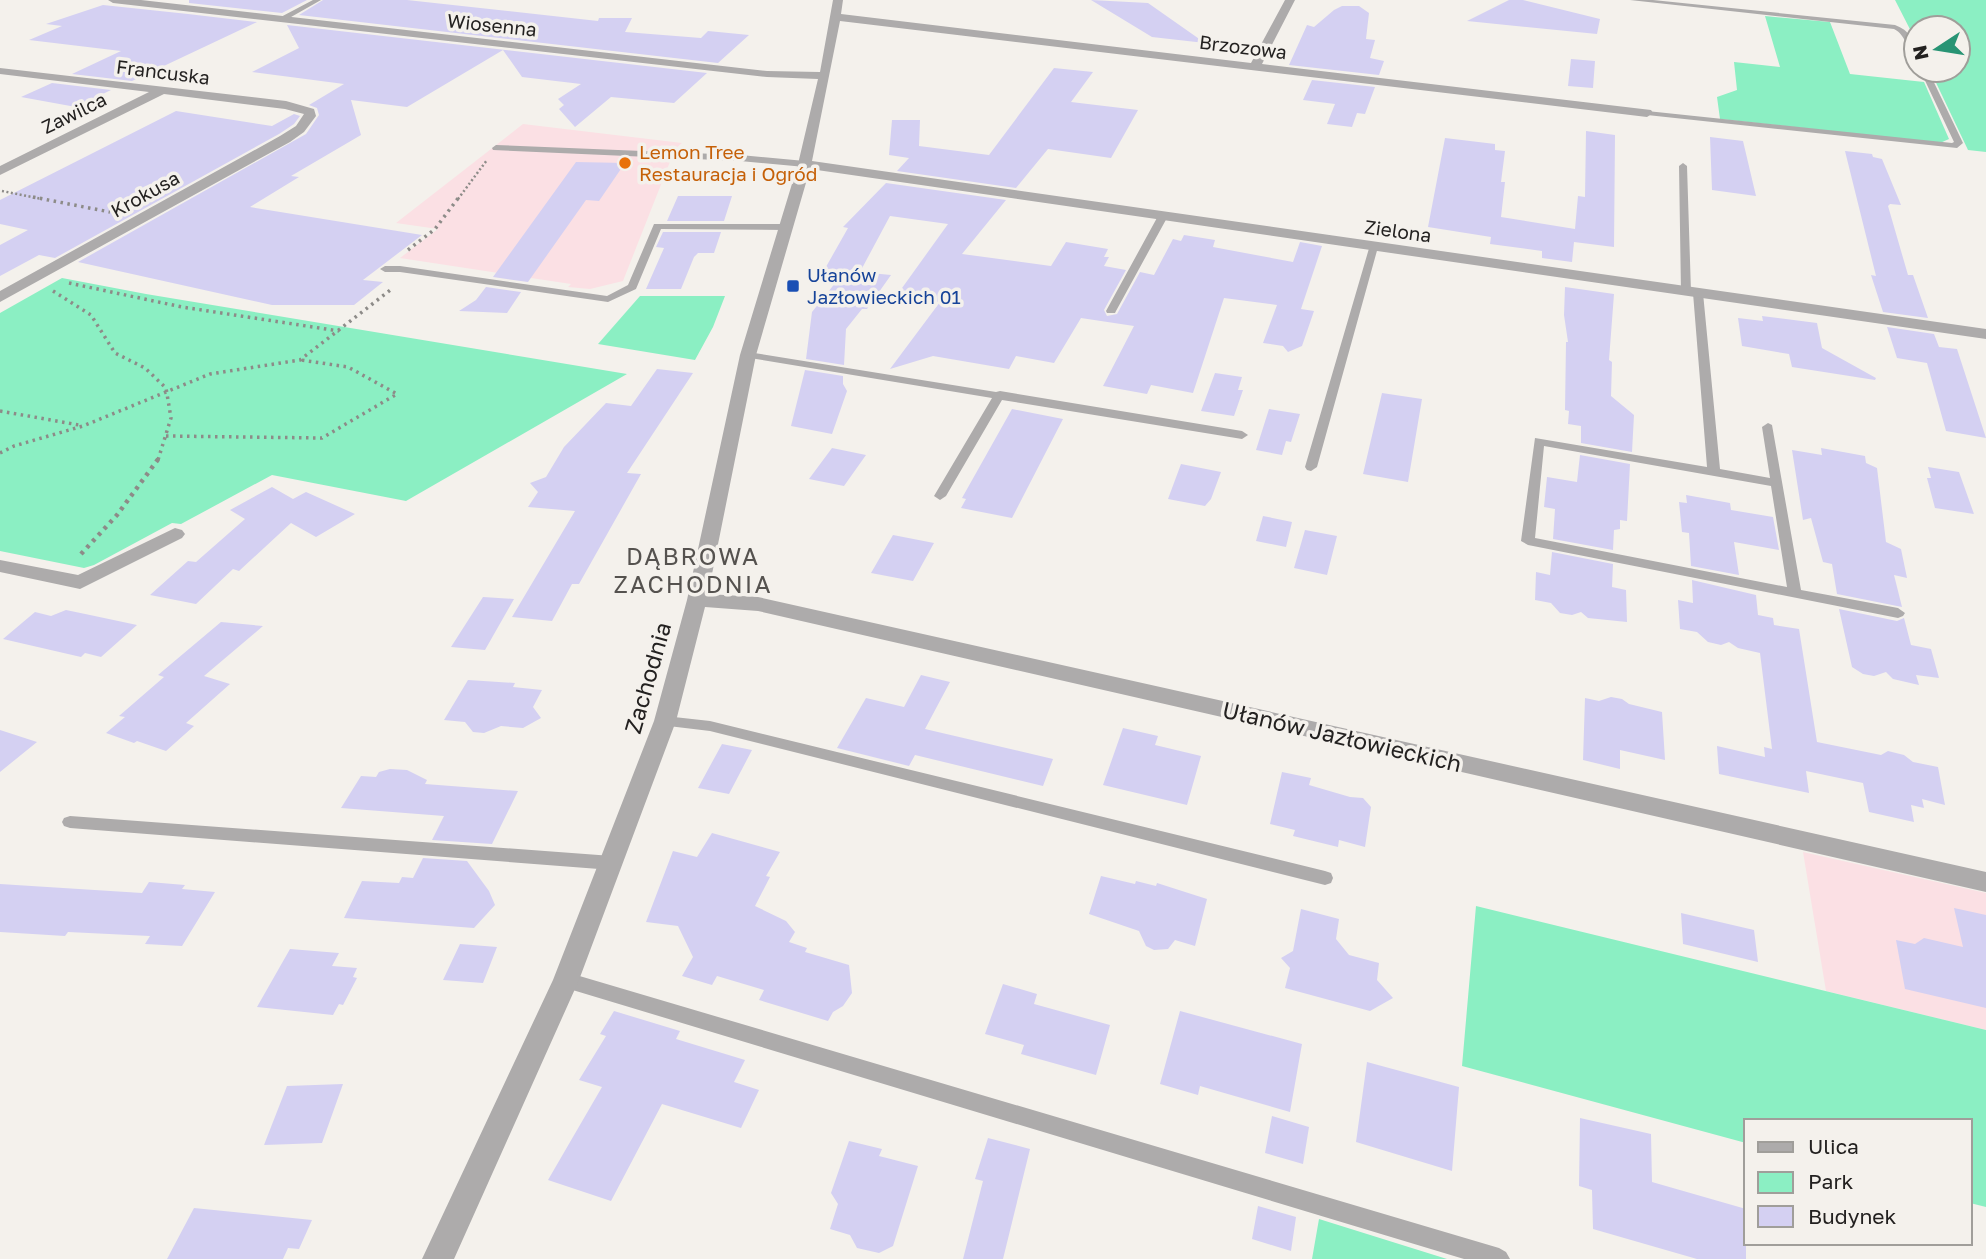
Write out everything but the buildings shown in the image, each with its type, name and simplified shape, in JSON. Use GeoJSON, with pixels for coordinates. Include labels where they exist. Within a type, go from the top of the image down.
{"type":"FeatureCollection","features":[{"type":"Feature","properties":{"kind":"street","name":"Wiosenna"},"geometry":{"type":"LineString","coordinates":[[113,0],[767,74],[825,76]]}},
{"type":"Feature","properties":{"kind":"street","name":"Zachodnia"},"geometry":{"type":"LineString","coordinates":[[438,1259],[566,980],[665,721],[696,600],[748,355],[804,164],[825,76],[838,0]]}},
{"type":"Feature","properties":{"kind":"street"},"geometry":{"type":"LineString","coordinates":[[1255,66],[1290,0]]}},
{"type":"Feature","properties":{"kind":"street","name":"Brzozowa"},"geometry":{"type":"LineString","coordinates":[[835,17],[1647,113]]}},
{"type":"Feature","properties":{"kind":"street","name":"Francuska"},"geometry":{"type":"LineString","coordinates":[[1,72],[166,89],[300,108],[310,112],[308,122]]}},
{"type":"Feature","properties":{"kind":"street","name":"Zawilca"},"geometry":{"type":"LineString","coordinates":[[0,171],[166,89]]}},
{"type":"Feature","properties":{"kind":"street","name":"Krokusa"},"geometry":{"type":"LineString","coordinates":[[0,297],[285,139],[308,122]]}},
{"type":"Feature","properties":{"kind":"street","name":"Zielona"},"geometry":{"type":"LineString","coordinates":[[804,164],[1986,334]]}},
{"type":"Feature","properties":{"kind":"street"},"geometry":{"type":"LineString","coordinates":[[0,566],[80,582],[175,534]]}},
{"type":"Feature","properties":{"kind":"street","name":"Ułanów Jazłowieckich"},"geometry":{"type":"LineString","coordinates":[[696,600],[758,604],[1986,881]]}},
{"type":"Feature","properties":{"kind":"lane"},"geometry":{"type":"LineString","coordinates":[[281,19],[318,0]]}},
{"type":"Feature","properties":{"kind":"lane"},"geometry":{"type":"LineString","coordinates":[[1633,0],[1895,27],[1902,30]]}},
{"type":"Feature","properties":{"kind":"lane"},"geometry":{"type":"LineString","coordinates":[[1647,113],[1954,146],[1959,142],[1931,84]]}},
{"type":"Feature","properties":{"kind":"lane"},"geometry":{"type":"LineString","coordinates":[[496,148],[740,158],[804,164]]}},
{"type":"Feature","properties":{"kind":"lane"},"geometry":{"type":"LineString","coordinates":[[1683,166],[1692,293],[1714,472]]}},
{"type":"Feature","properties":{"kind":"lane"},"geometry":{"type":"LineString","coordinates":[[1111,311],[1163,216]]}},
{"type":"Feature","properties":{"kind":"lane"},"geometry":{"type":"LineString","coordinates":[[385,269],[608,299],[632,287],[657,226],[786,227]]}},
{"type":"Feature","properties":{"kind":"lane"},"geometry":{"type":"LineString","coordinates":[[1311,467],[1373,247]]}},
{"type":"Feature","properties":{"kind":"lane"},"geometry":{"type":"LineString","coordinates":[[748,355],[1242,435]]}},
{"type":"Feature","properties":{"kind":"lane"},"geometry":{"type":"LineString","coordinates":[[940,496],[1000,394]]}},
{"type":"Feature","properties":{"kind":"lane"},"geometry":{"type":"LineString","coordinates":[[1768,427],[1795,594]]}},
{"type":"Feature","properties":{"kind":"lane"},"geometry":{"type":"LineString","coordinates":[[1777,483],[1539,441],[1528,541],[1898,613]]}},
{"type":"Feature","properties":{"kind":"lane"},"geometry":{"type":"LineString","coordinates":[[665,721],[710,726],[1325,878]]}},
{"type":"Feature","properties":{"kind":"lane"},"geometry":{"type":"LineString","coordinates":[[70,822],[612,863]]}},
{"type":"Feature","properties":{"kind":"lane"},"geometry":{"type":"LineString","coordinates":[[566,980],[588,984],[1499,1259]]}},
{"type":"Feature","properties":{"kind":"path"},"geometry":{"type":"LineString","coordinates":[[300,360],[407,276],[408,270],[395,261],[435,229],[496,148]]}},
{"type":"Feature","properties":{"kind":"path"},"geometry":{"type":"LineString","coordinates":[[0,191],[142,218]]}},
{"type":"Feature","properties":{"kind":"path"},"geometry":{"type":"LineString","coordinates":[[32,279],[182,307],[339,331]]}},
{"type":"Feature","properties":{"kind":"path"},"geometry":{"type":"LineString","coordinates":[[32,279],[91,315],[115,352],[145,368],[167,391],[171,418],[161,456],[117,515],[59,578]]}},
{"type":"Feature","properties":{"kind":"path"},"geometry":{"type":"LineString","coordinates":[[0,453],[14,446],[83,426],[210,374],[300,360],[348,367],[397,394],[322,438],[166,436]]}},
{"type":"Feature","properties":{"kind":"path"},"geometry":{"type":"LineString","coordinates":[[0,411],[83,426]]}},
{"type":"Feature","properties":{"kind":"shaded area"},"geometry":{"type":"Polygon","coordinates":[[[523,124],[682,143],[675,149],[623,281],[590,289],[568,287],[571,284],[400,258],[438,229],[396,223],[523,124]]]}},
{"type":"Feature","properties":{"kind":"shaded area"},"geometry":{"type":"Polygon","coordinates":[[[1803,852],[1986,893],[1986,1030],[1826,991],[1803,852]]]}},
{"type":"Feature","properties":{"kind":"green space"},"geometry":{"type":"Polygon","coordinates":[[[1895,0],[1986,0],[1986,152],[1968,150],[1937,84],[1972,84],[1972,14],[1902,14],[1895,0]]]}},
{"type":"Feature","properties":{"kind":"green space"},"geometry":{"type":"Polygon","coordinates":[[[1765,16],[1830,22],[1850,74],[1902,80],[1902,84],[1925,84],[1949,139],[1940,143],[1720,119],[1717,97],[1737,90],[1734,62],[1780,67],[1765,16]]]}},
{"type":"Feature","properties":{"kind":"green space"},"geometry":{"type":"Polygon","coordinates":[[[62,278],[627,374],[406,501],[272,475],[181,524],[172,523],[84,568],[0,551],[0,313],[62,278]]]}},
{"type":"Feature","properties":{"kind":"green space"},"geometry":{"type":"Polygon","coordinates":[[[640,296],[725,296],[713,327],[695,360],[598,344],[640,296]]]}},
{"type":"Feature","properties":{"kind":"green space"},"geometry":{"type":"Polygon","coordinates":[[[1476,906],[1986,1030],[1986,1207],[1972,1204],[1972,1119],[1744,1119],[1744,1142],[1462,1066],[1476,906]]]}},
{"type":"Feature","properties":{"kind":"green space"},"geometry":{"type":"Polygon","coordinates":[[[1319,1219],[1447,1259],[1312,1259],[1319,1219]]]}},
{"type":"Feature","properties":{"kind":"place","name":"Lemon Tree Restauracja i Ogród"},"geometry":{"type":"Point","coordinates":[625,163]}},
{"type":"Feature","properties":{"kind":"place","name":"Ułanów Jazłowieckich 01"},"geometry":{"type":"Point","coordinates":[793,286]}},
{"type":"Feature","properties":{"kind":"district","name":"DĄBROWA ZACHODNIA"},"geometry":{"type":"Point","coordinates":[693,571]}}]}
